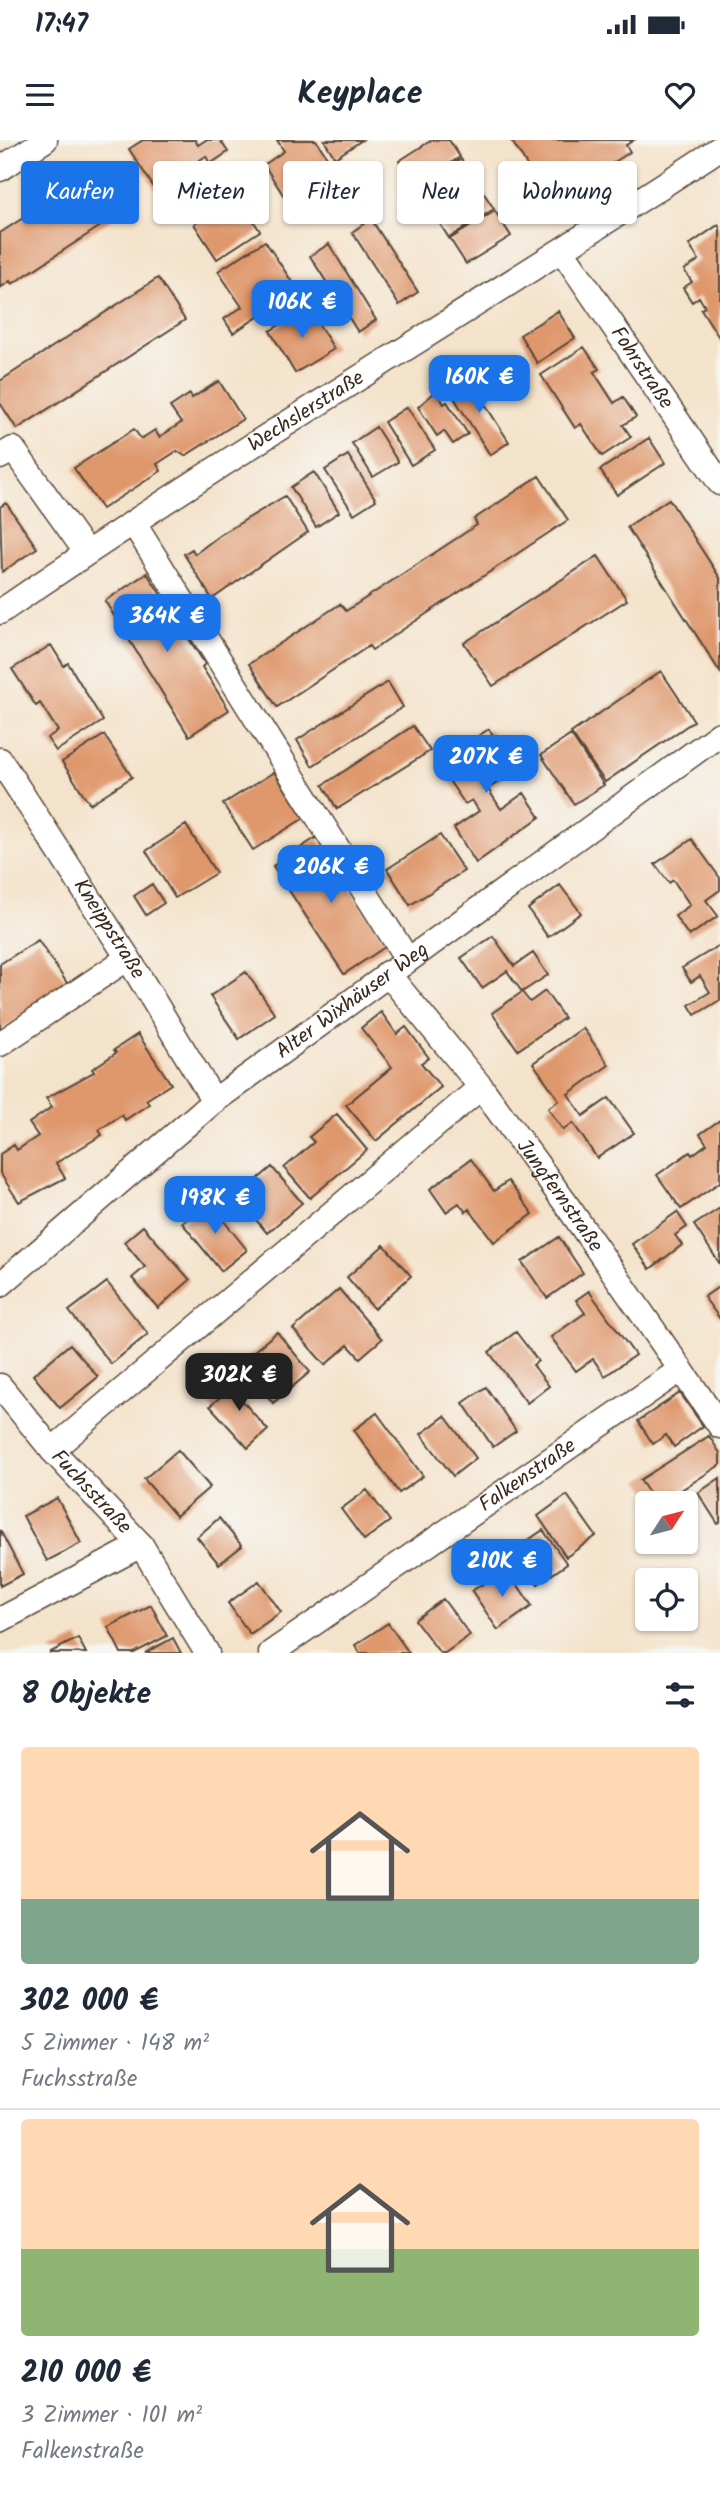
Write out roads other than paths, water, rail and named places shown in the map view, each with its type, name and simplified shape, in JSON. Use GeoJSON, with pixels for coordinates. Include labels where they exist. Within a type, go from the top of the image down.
{"type":"FeatureCollection","features":[{"type":"Feature","properties":{"kind":"street"},"geometry":{"type":"LineString","coordinates":[[0,169],[45,140]]}},
{"type":"Feature","properties":{"kind":"street","name":"Wechslerstraße"},"geometry":{"type":"LineString","coordinates":[[0,612],[86,552],[562,252],[720,148]]}},
{"type":"Feature","properties":{"kind":"street","name":"Fohrstraße"},"geometry":{"type":"LineString","coordinates":[[562,252],[720,483]]}},
{"type":"Feature","properties":{"kind":"street"},"geometry":{"type":"LineString","coordinates":[[0,457],[13,449],[86,552]]}},
{"type":"Feature","properties":{"kind":"street"},"geometry":{"type":"LineString","coordinates":[[134,524],[407,958]]}},
{"type":"Feature","properties":{"kind":"street","name":"Alter Wixhäuser Weg"},"geometry":{"type":"LineString","coordinates":[[0,1285],[214,1101],[407,958],[720,734]]}},
{"type":"Feature","properties":{"kind":"street","name":"Kneippstraße"},"geometry":{"type":"LineString","coordinates":[[0,760],[128,958],[214,1101]]}},
{"type":"Feature","properties":{"kind":"street"},"geometry":{"type":"LineString","coordinates":[[0,1044],[128,958]]}},
{"type":"Feature","properties":{"kind":"street","name":"Jungfernstraße"},"geometry":{"type":"LineString","coordinates":[[387,973],[481,1087],[564,1201],[720,1426]]}},
{"type":"Feature","properties":{"kind":"street","name":"Fuchsstraße"},"geometry":{"type":"LineString","coordinates":[[207,1653],[141,1545],[52,1450],[481,1087]]}},
{"type":"Feature","properties":{"kind":"street","name":"Falkenstraße"},"geometry":{"type":"LineString","coordinates":[[271,1653],[681,1370]]}},
{"type":"Feature","properties":{"kind":"street"},"geometry":{"type":"LineString","coordinates":[[0,1386],[52,1450]]}},
{"type":"Feature","properties":{"kind":"street"},"geometry":{"type":"LineString","coordinates":[[0,1620],[141,1545]]}}]}
